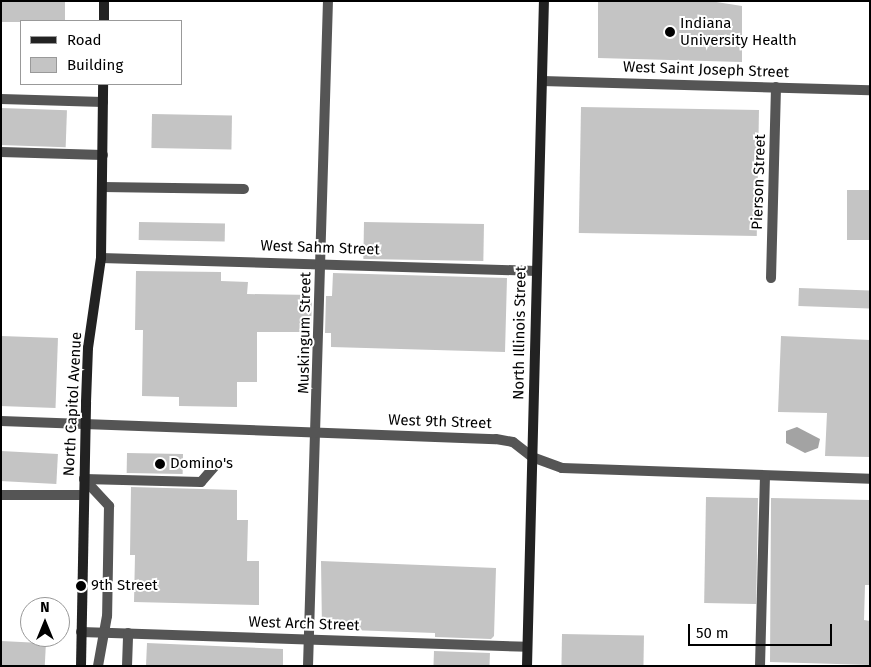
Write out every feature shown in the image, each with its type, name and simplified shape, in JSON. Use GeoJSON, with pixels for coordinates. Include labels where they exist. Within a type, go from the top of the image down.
{"type":"FeatureCollection","features":[{"type":"Feature","properties":{"kind":"main road"},"geometry":{"type":"LineString","coordinates":[[104,1],[104,20]]}},
{"type":"Feature","properties":{"kind":"main road","name":"North Illinois Street"},"geometry":{"type":"LineString","coordinates":[[527,666],[544,1]]}},
{"type":"Feature","properties":{"kind":"main road","name":"North Capitol Avenue"},"geometry":{"type":"LineString","coordinates":[[80,666],[88,348],[101,258],[104,85]]}},
{"type":"Feature","properties":{"kind":"street","name":"Muskingum Street"},"geometry":{"type":"LineString","coordinates":[[308,666],[322,263],[328,1]]}},
{"type":"Feature","properties":{"kind":"street","name":"West Saint Joseph Street"},"geometry":{"type":"LineString","coordinates":[[542,81],[870,90]]}},
{"type":"Feature","properties":{"kind":"street","name":"Pierson Street"},"geometry":{"type":"LineString","coordinates":[[771,278],[776,87]]}},
{"type":"Feature","properties":{"kind":"street"},"geometry":{"type":"LineString","coordinates":[[1,99],[103,102]]}},
{"type":"Feature","properties":{"kind":"street"},"geometry":{"type":"LineString","coordinates":[[1,152],[102,154]]}},
{"type":"Feature","properties":{"kind":"street"},"geometry":{"type":"LineString","coordinates":[[102,187],[244,189]]}},
{"type":"Feature","properties":{"kind":"street","name":"West Sahm Street"},"geometry":{"type":"LineString","coordinates":[[101,258],[322,263],[537,272]]}},
{"type":"Feature","properties":{"kind":"street","name":"West 9th Street"},"geometry":{"type":"LineString","coordinates":[[1,421],[505,439],[532,457],[562,468],[870,479]]}},
{"type":"Feature","properties":{"kind":"street"},"geometry":{"type":"LineString","coordinates":[[84,478],[201,482],[215,466]]}},
{"type":"Feature","properties":{"kind":"street"},"geometry":{"type":"LineString","coordinates":[[760,666],[765,476]]}},
{"type":"Feature","properties":{"kind":"street"},"geometry":{"type":"LineString","coordinates":[[84,478],[109,506],[105,632],[98,666]]}},
{"type":"Feature","properties":{"kind":"street"},"geometry":{"type":"LineString","coordinates":[[1,495],[84,495]]}},
{"type":"Feature","properties":{"kind":"street","name":"West Arch Street"},"geometry":{"type":"LineString","coordinates":[[80,632],[308,638],[527,647]]}},
{"type":"Feature","properties":{"kind":"street"},"geometry":{"type":"LineString","coordinates":[[127,666],[128,633]]}},
{"type":"Feature","properties":{"kind":"shaded area"},"geometry":{"type":"Polygon","coordinates":[[[797,427],[820,439],[818,448],[805,453],[786,443],[786,431],[797,427]]]}},
{"type":"Feature","properties":{"kind":"building"},"geometry":{"type":"Polygon","coordinates":[[[1,1],[65,1],[65,20],[1,22],[1,1]]]}},
{"type":"Feature","properties":{"kind":"building","name":"Indiana University Health"},"geometry":{"type":"Polygon","coordinates":[[[598,1],[710,1],[742,6],[742,62],[598,58],[598,1]]]}},
{"type":"Feature","properties":{"kind":"building"},"geometry":{"type":"Polygon","coordinates":[[[581,107],[759,110],[757,236],[579,233],[581,107]]]}},
{"type":"Feature","properties":{"kind":"building"},"geometry":{"type":"Polygon","coordinates":[[[1,108],[67,110],[66,147],[1,145],[1,108]]]}},
{"type":"Feature","properties":{"kind":"building"},"geometry":{"type":"Polygon","coordinates":[[[152,114],[232,115],[231,149],[151,148],[152,114]]]}},
{"type":"Feature","properties":{"kind":"building"},"geometry":{"type":"Polygon","coordinates":[[[847,190],[870,190],[870,240],[847,240],[847,190]]]}},
{"type":"Feature","properties":{"kind":"building"},"geometry":{"type":"Polygon","coordinates":[[[139,222],[225,224],[225,241],[139,240],[139,222]]]}},
{"type":"Feature","properties":{"kind":"building"},"geometry":{"type":"Polygon","coordinates":[[[364,222],[484,224],[483,261],[363,259],[364,222]]]}},
{"type":"Feature","properties":{"kind":"building"},"geometry":{"type":"Polygon","coordinates":[[[136,271],[221,272],[221,281],[248,282],[247,294],[312,295],[311,332],[257,332],[257,382],[237,382],[237,407],[179,406],[179,397],[142,396],[143,330],[135,330],[136,271]]]}},
{"type":"Feature","properties":{"kind":"building"},"geometry":{"type":"Polygon","coordinates":[[[333,273],[507,278],[505,352],[331,347],[331,333],[325,333],[326,296],[332,296],[333,273]]]}},
{"type":"Feature","properties":{"kind":"building"},"geometry":{"type":"Polygon","coordinates":[[[799,288],[870,290],[869,308],[798,306],[799,288]]]}},
{"type":"Feature","properties":{"kind":"building"},"geometry":{"type":"Polygon","coordinates":[[[1,336],[58,338],[56,408],[1,406],[1,336]]]}},
{"type":"Feature","properties":{"kind":"building"},"geometry":{"type":"Polygon","coordinates":[[[781,336],[870,340],[870,457],[825,456],[827,413],[778,412],[781,336]]]}},
{"type":"Feature","properties":{"kind":"building"},"geometry":{"type":"Polygon","coordinates":[[[1,451],[58,454],[56,484],[1,481],[1,451]]]}},
{"type":"Feature","properties":{"kind":"building"},"geometry":{"type":"Polygon","coordinates":[[[127,453],[183,454],[183,474],[127,473],[127,453]]]}},
{"type":"Feature","properties":{"kind":"building"},"geometry":{"type":"Polygon","coordinates":[[[131,487],[237,490],[237,520],[248,520],[247,561],[259,561],[259,605],[134,602],[135,555],[130,555],[131,487]]]}},
{"type":"Feature","properties":{"kind":"building"},"geometry":{"type":"Polygon","coordinates":[[[706,497],[758,498],[756,604],[704,603],[706,497]]]}},
{"type":"Feature","properties":{"kind":"building"},"geometry":{"type":"Polygon","coordinates":[[[771,498],[870,500],[870,585],[865,585],[864,620],[870,621],[870,665],[770,662],[771,498]]]}},
{"type":"Feature","properties":{"kind":"building"},"geometry":{"type":"Polygon","coordinates":[[[321,561],[496,568],[494,636],[491,639],[435,637],[435,633],[322,629],[321,561]]]}},
{"type":"Feature","properties":{"kind":"building"},"geometry":{"type":"Polygon","coordinates":[[[562,634],[644,635],[643,666],[561,666],[562,634]]]}},
{"type":"Feature","properties":{"kind":"building"},"geometry":{"type":"Polygon","coordinates":[[[1,641],[20,642],[20,647],[46,647],[45,666],[1,666],[1,641]]]}},
{"type":"Feature","properties":{"kind":"building"},"geometry":{"type":"Polygon","coordinates":[[[147,643],[283,649],[283,666],[146,666],[147,643]]]}},
{"type":"Feature","properties":{"kind":"building"},"geometry":{"type":"Polygon","coordinates":[[[434,651],[490,653],[490,666],[433,666],[434,651]]]}},
{"type":"Feature","properties":{"kind":"place","name":"Indiana University Health"},"geometry":{"type":"Point","coordinates":[670,32]}},
{"type":"Feature","properties":{"kind":"place","name":"Domino's"},"geometry":{"type":"Point","coordinates":[160,464]}},
{"type":"Feature","properties":{"kind":"place","name":"9th Street"},"geometry":{"type":"Point","coordinates":[81,586]}}]}
